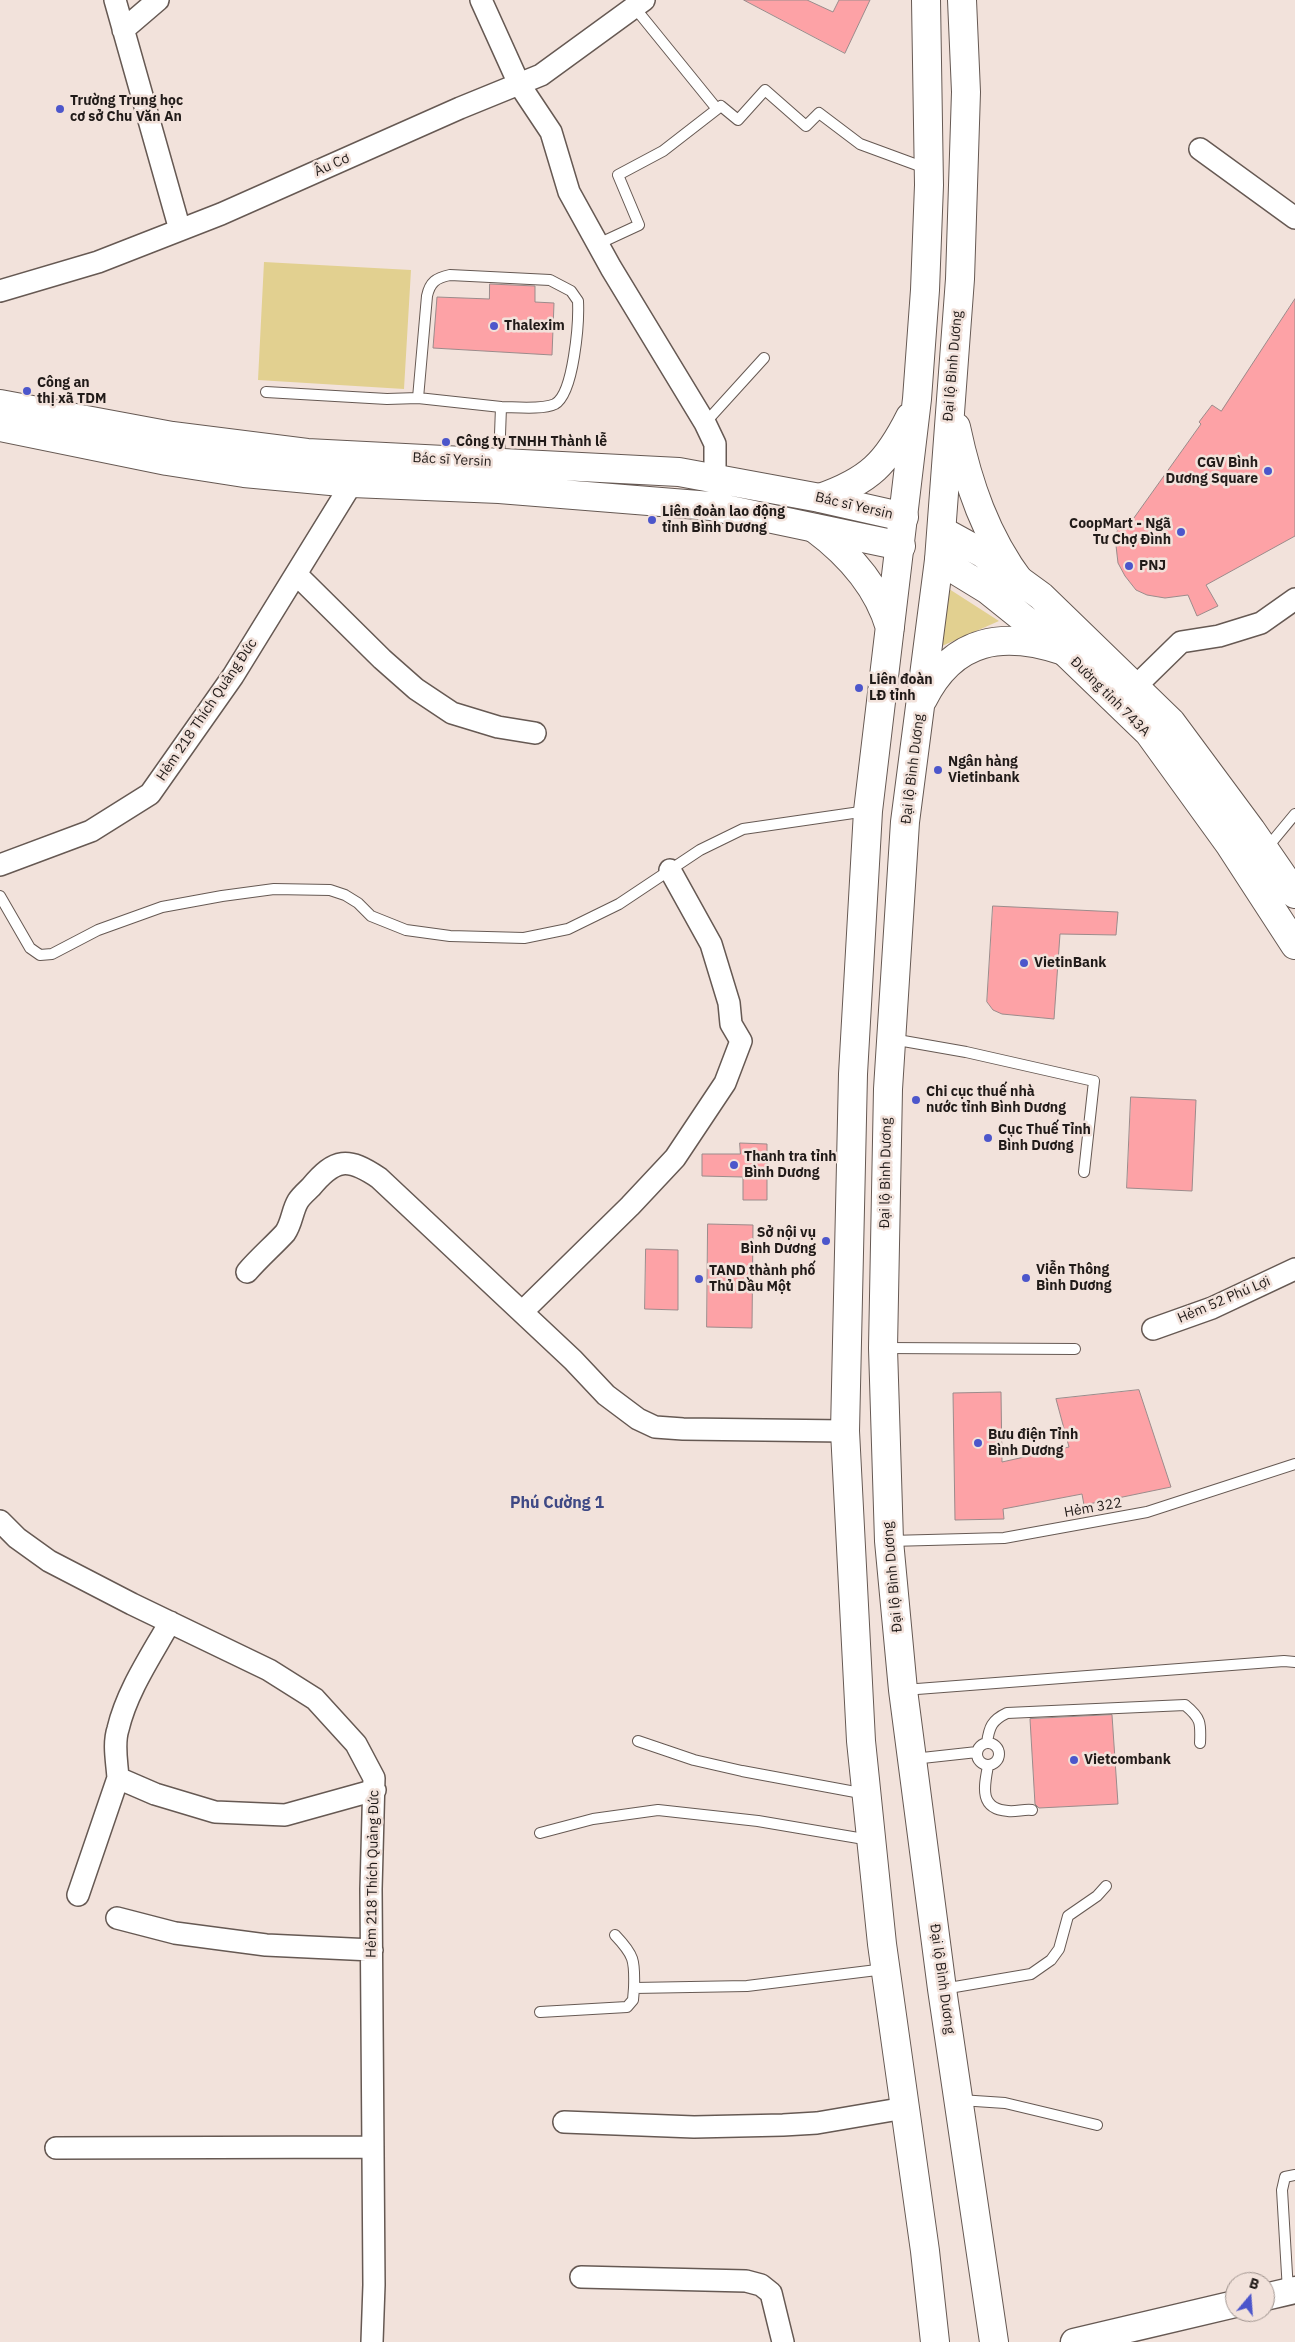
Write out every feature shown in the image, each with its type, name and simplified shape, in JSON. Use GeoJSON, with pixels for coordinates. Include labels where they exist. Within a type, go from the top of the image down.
{"type":"FeatureCollection","features":[{"type":"Feature","properties":{"kind":"main road"},"geometry":{"type":"LineString","coordinates":[[926,0],[929,169],[926,290],[917,399],[901,546],[868,811],[853,1074],[845,1431],[861,1741],[886,1969],[925,2251],[935,2342]]}},
{"type":"Feature","properties":{"kind":"main road","name":"Đại lộ Bình Dương"},"geometry":{"type":"LineString","coordinates":[[962,0],[966,92],[966,154],[960,279],[942,531],[906,822],[891,1039],[883,1348],[889,1541],[903,1690],[942,1989],[994,2342]]}},
{"type":"Feature","properties":{"kind":"main road"},"geometry":{"type":"LineString","coordinates":[[820,498],[856,483],[883,463],[901,435],[917,399]]}},
{"type":"Feature","properties":{"kind":"main road","name":"Bác sĩ Yersin"},"geometry":{"type":"LineString","coordinates":[[0,404],[55,427],[170,449],[244,473],[352,483],[499,476],[679,472],[820,498],[904,517],[942,531]]}},
{"type":"Feature","properties":{"kind":"main road"},"geometry":{"type":"LineString","coordinates":[[951,405],[978,506],[996,547],[1022,583]]}},
{"type":"Feature","properties":{"kind":"main road","name":"Bác sĩ Yersin"},"geometry":{"type":"LineString","coordinates":[[0,428],[55,427]]}},
{"type":"Feature","properties":{"kind":"main road","name":"Bác sĩ Yersin"},"geometry":{"type":"LineString","coordinates":[[170,449],[360,455],[711,506],[901,546]]}},
{"type":"Feature","properties":{"kind":"main road"},"geometry":{"type":"LineString","coordinates":[[352,483],[360,455]]}},
{"type":"Feature","properties":{"kind":"main road"},"geometry":{"type":"LineString","coordinates":[[814,528],[831,541],[857,566],[882,606],[891,630]]}},
{"type":"Feature","properties":{"kind":"main road","name":"Đường tỉnh 743A"},"geometry":{"type":"LineString","coordinates":[[942,531],[982,554],[1042,596],[1136,686],[1171,722],[1258,840],[1295,894]]}},
{"type":"Feature","properties":{"kind":"main road","name":"Đường tỉnh 743A"},"geometry":{"type":"LineString","coordinates":[[901,546],[939,560],[988,590],[1064,651],[1149,733],[1230,845],[1295,945]]}},
{"type":"Feature","properties":{"kind":"main road"},"geometry":{"type":"LineString","coordinates":[[920,705],[931,685],[946,668],[957,658],[980,644],[1012,640],[1031,642],[1064,651]]}},
{"type":"Feature","properties":{"kind":"main road"},"geometry":{"type":"LineString","coordinates":[[1230,845],[1258,840]]}},
{"type":"Feature","properties":{"kind":"main road"},"geometry":{"type":"LineString","coordinates":[[845,1431],[885,1430]]}},
{"type":"Feature","properties":{"kind":"street"},"geometry":{"type":"LineString","coordinates":[[115,0],[180,230]]}},
{"type":"Feature","properties":{"kind":"street"},"geometry":{"type":"LineString","coordinates":[[123,30],[158,0]]}},
{"type":"Feature","properties":{"kind":"street"},"geometry":{"type":"LineString","coordinates":[[481,0],[519,84],[551,132],[569,192],[705,423],[715,444],[715,478]]}},
{"type":"Feature","properties":{"kind":"street","name":"Âu Cơ"},"geometry":{"type":"LineString","coordinates":[[0,291],[98,262],[221,214],[541,75],[639,4]]}},
{"type":"Feature","properties":{"kind":"street"},"geometry":{"type":"LineString","coordinates":[[1200,149],[1295,218]]}},
{"type":"Feature","properties":{"kind":"street","name":"Hẻm 218 Thích Quảng Đức"},"geometry":{"type":"LineString","coordinates":[[0,865],[92,831],[150,794],[233,676],[352,483]]}},
{"type":"Feature","properties":{"kind":"street"},"geometry":{"type":"LineString","coordinates":[[296,574],[382,659],[416,689],[452,713],[498,727],[535,733]]}},
{"type":"Feature","properties":{"kind":"street"},"geometry":{"type":"LineString","coordinates":[[1136,686],[1181,642],[1219,636],[1260,623],[1295,600]]}},
{"type":"Feature","properties":{"kind":"street"},"geometry":{"type":"LineString","coordinates":[[522,1312],[630,1206],[675,1158],[725,1083],[741,1041],[731,1024],[729,1003],[711,944],[670,870]]}},
{"type":"Feature","properties":{"kind":"street"},"geometry":{"type":"LineString","coordinates":[[247,1272],[285,1232],[293,1218],[298,1201],[323,1172],[333,1165],[345,1163],[364,1168],[379,1178],[522,1312],[573,1360],[606,1395],[638,1419],[655,1426],[683,1429],[845,1431]]}},
{"type":"Feature","properties":{"kind":"street","name":"Hẻm 52 Phú Lợi"},"geometry":{"type":"LineString","coordinates":[[1152,1329],[1212,1308],[1295,1269]]}},
{"type":"Feature","properties":{"kind":"street","name":"Hẻm 218 Thích Quảng Đức"},"geometry":{"type":"LineString","coordinates":[[0,1521],[17,1538],[49,1561],[269,1670],[315,1699],[356,1744],[374,1778],[371,1890],[372,2342]]}},
{"type":"Feature","properties":{"kind":"street"},"geometry":{"type":"LineString","coordinates":[[78,1896],[118,1778],[117,1729],[136,1684],[170,1622]]}},
{"type":"Feature","properties":{"kind":"street"},"geometry":{"type":"LineString","coordinates":[[118,1778],[155,1794],[215,1812],[285,1815],[375,1790]]}},
{"type":"Feature","properties":{"kind":"street"},"geometry":{"type":"LineString","coordinates":[[117,1918],[174,1933],[266,1944],[372,1950]]}},
{"type":"Feature","properties":{"kind":"street"},"geometry":{"type":"LineString","coordinates":[[564,2122],[694,2127],[817,2123],[905,2108]]}},
{"type":"Feature","properties":{"kind":"street"},"geometry":{"type":"LineString","coordinates":[[56,2148],[373,2147]]}},
{"type":"Feature","properties":{"kind":"street"},"geometry":{"type":"LineString","coordinates":[[582,2277],[746,2281],[761,2285],[771,2293],[783,2342]]}},
{"type":"Feature","properties":{"kind":"street"},"geometry":{"type":"LineString","coordinates":[[1074,2342],[1225,2306]]}},
{"type":"Feature","properties":{"kind":"lane"},"geometry":{"type":"LineString","coordinates":[[639,4],[717,110]]}},
{"type":"Feature","properties":{"kind":"lane"},"geometry":{"type":"LineString","coordinates":[[598,244],[639,225],[618,175],[663,150],[722,106],[738,120],[766,90],[806,126],[819,113],[860,144],[929,169]]}},
{"type":"Feature","properties":{"kind":"lane"},"geometry":{"type":"LineString","coordinates":[[266,392],[387,399],[418,398],[501,407],[543,407],[555,404],[564,395],[570,382],[579,310],[578,301],[571,291],[561,284],[550,280],[459,276],[438,278],[429,285],[427,296],[418,398]]}},
{"type":"Feature","properties":{"kind":"lane"},"geometry":{"type":"LineString","coordinates":[[705,423],[764,358]]}},
{"type":"Feature","properties":{"kind":"lane"},"geometry":{"type":"LineString","coordinates":[[499,476],[501,407]]}},
{"type":"Feature","properties":{"kind":"lane"},"geometry":{"type":"LineString","coordinates":[[0,896],[30,948],[40,955],[52,954],[98,930],[162,908],[222,896],[274,889],[330,890],[345,895],[358,903],[371,916],[406,930],[450,936],[524,938],[568,929],[620,904],[700,850],[743,828],[868,811]]}},
{"type":"Feature","properties":{"kind":"lane"},"geometry":{"type":"LineString","coordinates":[[1258,840],[1295,814]]}},
{"type":"Feature","properties":{"kind":"lane"},"geometry":{"type":"LineString","coordinates":[[891,1039],[966,1052],[1094,1080],[1084,1172]]}},
{"type":"Feature","properties":{"kind":"lane"},"geometry":{"type":"LineString","coordinates":[[883,1348],[1075,1349]]}},
{"type":"Feature","properties":{"kind":"lane","name":"Hẻm 322"},"geometry":{"type":"LineString","coordinates":[[889,1541],[1004,1538],[1147,1512],[1295,1464]]}},
{"type":"Feature","properties":{"kind":"lane"},"geometry":{"type":"LineString","coordinates":[[903,1690],[1284,1661],[1295,1662]]}},
{"type":"Feature","properties":{"kind":"lane"},"geometry":{"type":"LineString","coordinates":[[987,1743],[989,1728],[997,1717],[1007,1713],[1185,1705],[1196,1714],[1201,1725],[1200,1743]]}},
{"type":"Feature","properties":{"kind":"lane"},"geometry":{"type":"LineString","coordinates":[[638,1741],[694,1760],[742,1771],[867,1794]]}},
{"type":"Feature","properties":{"kind":"lane"},"geometry":{"type":"LineString","coordinates":[[988,1766],[978,1760],[977,1752],[982,1744],[987,1743],[993,1744],[999,1754],[998,1760],[988,1766],[984,1787],[986,1800],[991,1806],[1008,1811],[1032,1810]]}},
{"type":"Feature","properties":{"kind":"lane"},"geometry":{"type":"LineString","coordinates":[[911,1759],[977,1752]]}},
{"type":"Feature","properties":{"kind":"lane"},"geometry":{"type":"LineString","coordinates":[[540,1833],[593,1819],[658,1810],[758,1821],[871,1840]]}},
{"type":"Feature","properties":{"kind":"lane"},"geometry":{"type":"LineString","coordinates":[[942,1989],[1031,1974],[1051,1960],[1059,1949],[1068,1916],[1097,1896],[1106,1886]]}},
{"type":"Feature","properties":{"kind":"lane"},"geometry":{"type":"LineString","coordinates":[[540,2012],[628,2007],[633,2000],[635,1967],[633,1955],[615,1935]]}},
{"type":"Feature","properties":{"kind":"lane"},"geometry":{"type":"LineString","coordinates":[[634,1988],[747,1986],[886,1969]]}},
{"type":"Feature","properties":{"kind":"lane"},"geometry":{"type":"LineString","coordinates":[[959,2100],[1005,2103],[1097,2124]]}},
{"type":"Feature","properties":{"kind":"lane"},"geometry":{"type":"LineString","coordinates":[[1283,2293],[1282,2190],[1285,2177],[1295,2174]]}},
{"type":"Feature","properties":{"kind":"shaded area"},"geometry":{"type":"Polygon","coordinates":[[[264,262],[411,270],[404,389],[258,380],[264,262]]]}},
{"type":"Feature","properties":{"kind":"shaded area"},"geometry":{"type":"Polygon","coordinates":[[[946,587],[999,621],[942,646],[946,587]]]}},
{"type":"Feature","properties":{"kind":"building"},"geometry":{"type":"Polygon","coordinates":[[[744,0],[807,0],[833,12],[839,0],[870,0],[845,53],[744,0]]]}},
{"type":"Feature","properties":{"kind":"building","name":"Thalexim"},"geometry":{"type":"Polygon","coordinates":[[[490,284],[535,286],[535,302],[554,303],[552,355],[433,348],[437,297],[489,299],[490,284]]]}},
{"type":"Feature","properties":{"kind":"building"},"geometry":{"type":"Polygon","coordinates":[[[1295,299],[1295,536],[1206,585],[1218,606],[1197,616],[1188,595],[1165,598],[1147,595],[1136,590],[1118,563],[1115,537],[1118,529],[1126,529],[1201,424],[1199,422],[1212,405],[1221,411],[1295,299]]]}},
{"type":"Feature","properties":{"kind":"building","name":"VietinBank"},"geometry":{"type":"Polygon","coordinates":[[[993,906],[1118,912],[1116,935],[1060,934],[1054,1019],[1002,1014],[993,1010],[987,1002],[993,906]]]}},
{"type":"Feature","properties":{"kind":"building"},"geometry":{"type":"Polygon","coordinates":[[[1131,1097],[1196,1100],[1192,1191],[1127,1188],[1131,1097]]]}},
{"type":"Feature","properties":{"kind":"building","name":"Thanh tra tỉnh Bình Dương"},"geometry":{"type":"Polygon","coordinates":[[[740,1143],[767,1144],[767,1200],[743,1200],[743,1177],[702,1176],[702,1154],[740,1154],[740,1143]]]}},
{"type":"Feature","properties":{"kind":"building","name":"TAND thành phố Thủ Dầu Một"},"geometry":{"type":"Polygon","coordinates":[[[708,1224],[753,1225],[752,1328],[707,1327],[708,1224]]]}},
{"type":"Feature","properties":{"kind":"building"},"geometry":{"type":"Polygon","coordinates":[[[646,1249],[678,1250],[678,1310],[645,1309],[646,1249]]]}},
{"type":"Feature","properties":{"kind":"building"},"geometry":{"type":"Polygon","coordinates":[[[1139,1390],[1171,1487],[1084,1505],[1082,1494],[1003,1509],[1004,1519],[955,1520],[953,1393],[1001,1392],[1002,1462],[1069,1447],[1056,1399],[1139,1390]]]}},
{"type":"Feature","properties":{"kind":"building","name":"Vietcombank"},"geometry":{"type":"Polygon","coordinates":[[[1112,1715],[1118,1804],[1039,1808],[1035,1804],[1030,1719],[1112,1715]]]}},
{"type":"Feature","properties":{"kind":"place","name":"Trường Trung học cơ sở Chu Văn An"},"geometry":{"type":"Point","coordinates":[60,109]}},
{"type":"Feature","properties":{"kind":"place","name":"Thalexim"},"geometry":{"type":"Point","coordinates":[494,326]}},
{"type":"Feature","properties":{"kind":"place","name":"Công an thị xã TDM"},"geometry":{"type":"Point","coordinates":[27,391]}},
{"type":"Feature","properties":{"kind":"place","name":"Công ty TNHH Thành lễ"},"geometry":{"type":"Point","coordinates":[446,442]}},
{"type":"Feature","properties":{"kind":"place","name":"CGV Bình Dương Square"},"geometry":{"type":"Point","coordinates":[1268,471]}},
{"type":"Feature","properties":{"kind":"place","name":"Liên đoàn lao động tỉnh Bình Dương"},"geometry":{"type":"Point","coordinates":[652,520]}},
{"type":"Feature","properties":{"kind":"place","name":"CoopMart - Ngã Tư Chợ Đình"},"geometry":{"type":"Point","coordinates":[1181,532]}},
{"type":"Feature","properties":{"kind":"place","name":"PNJ"},"geometry":{"type":"Point","coordinates":[1129,566]}},
{"type":"Feature","properties":{"kind":"place","name":"Liên đoàn LĐ tỉnh"},"geometry":{"type":"Point","coordinates":[859,688]}},
{"type":"Feature","properties":{"kind":"place","name":"Ngân hàng Vietinbank"},"geometry":{"type":"Point","coordinates":[938,770]}},
{"type":"Feature","properties":{"kind":"place","name":"VietinBank"},"geometry":{"type":"Point","coordinates":[1024,963]}},
{"type":"Feature","properties":{"kind":"place","name":"Chi cục thuế nhà nước tỉnh Bình Dương"},"geometry":{"type":"Point","coordinates":[916,1100]}},
{"type":"Feature","properties":{"kind":"place","name":"Cục Thuế Tỉnh Bình Dương"},"geometry":{"type":"Point","coordinates":[988,1138]}},
{"type":"Feature","properties":{"kind":"place","name":"Thanh tra tỉnh Bình Dương"},"geometry":{"type":"Point","coordinates":[734,1165]}},
{"type":"Feature","properties":{"kind":"place","name":"Sở nội vụ Bình Dương"},"geometry":{"type":"Point","coordinates":[826,1241]}},
{"type":"Feature","properties":{"kind":"place","name":"Viễn Thông Bình Dương"},"geometry":{"type":"Point","coordinates":[1026,1278]}},
{"type":"Feature","properties":{"kind":"place","name":"TAND thành phố Thủ Dầu Một"},"geometry":{"type":"Point","coordinates":[699,1279]}},
{"type":"Feature","properties":{"kind":"place","name":"Bưu điện Tỉnh Bình Dương"},"geometry":{"type":"Point","coordinates":[978,1443]}},
{"type":"Feature","properties":{"kind":"place","name":"Vietcombank"},"geometry":{"type":"Point","coordinates":[1074,1760]}},
{"type":"Feature","properties":{"kind":"district","name":"Phú Cường 1"},"geometry":{"type":"Point","coordinates":[557,1503]}}]}
